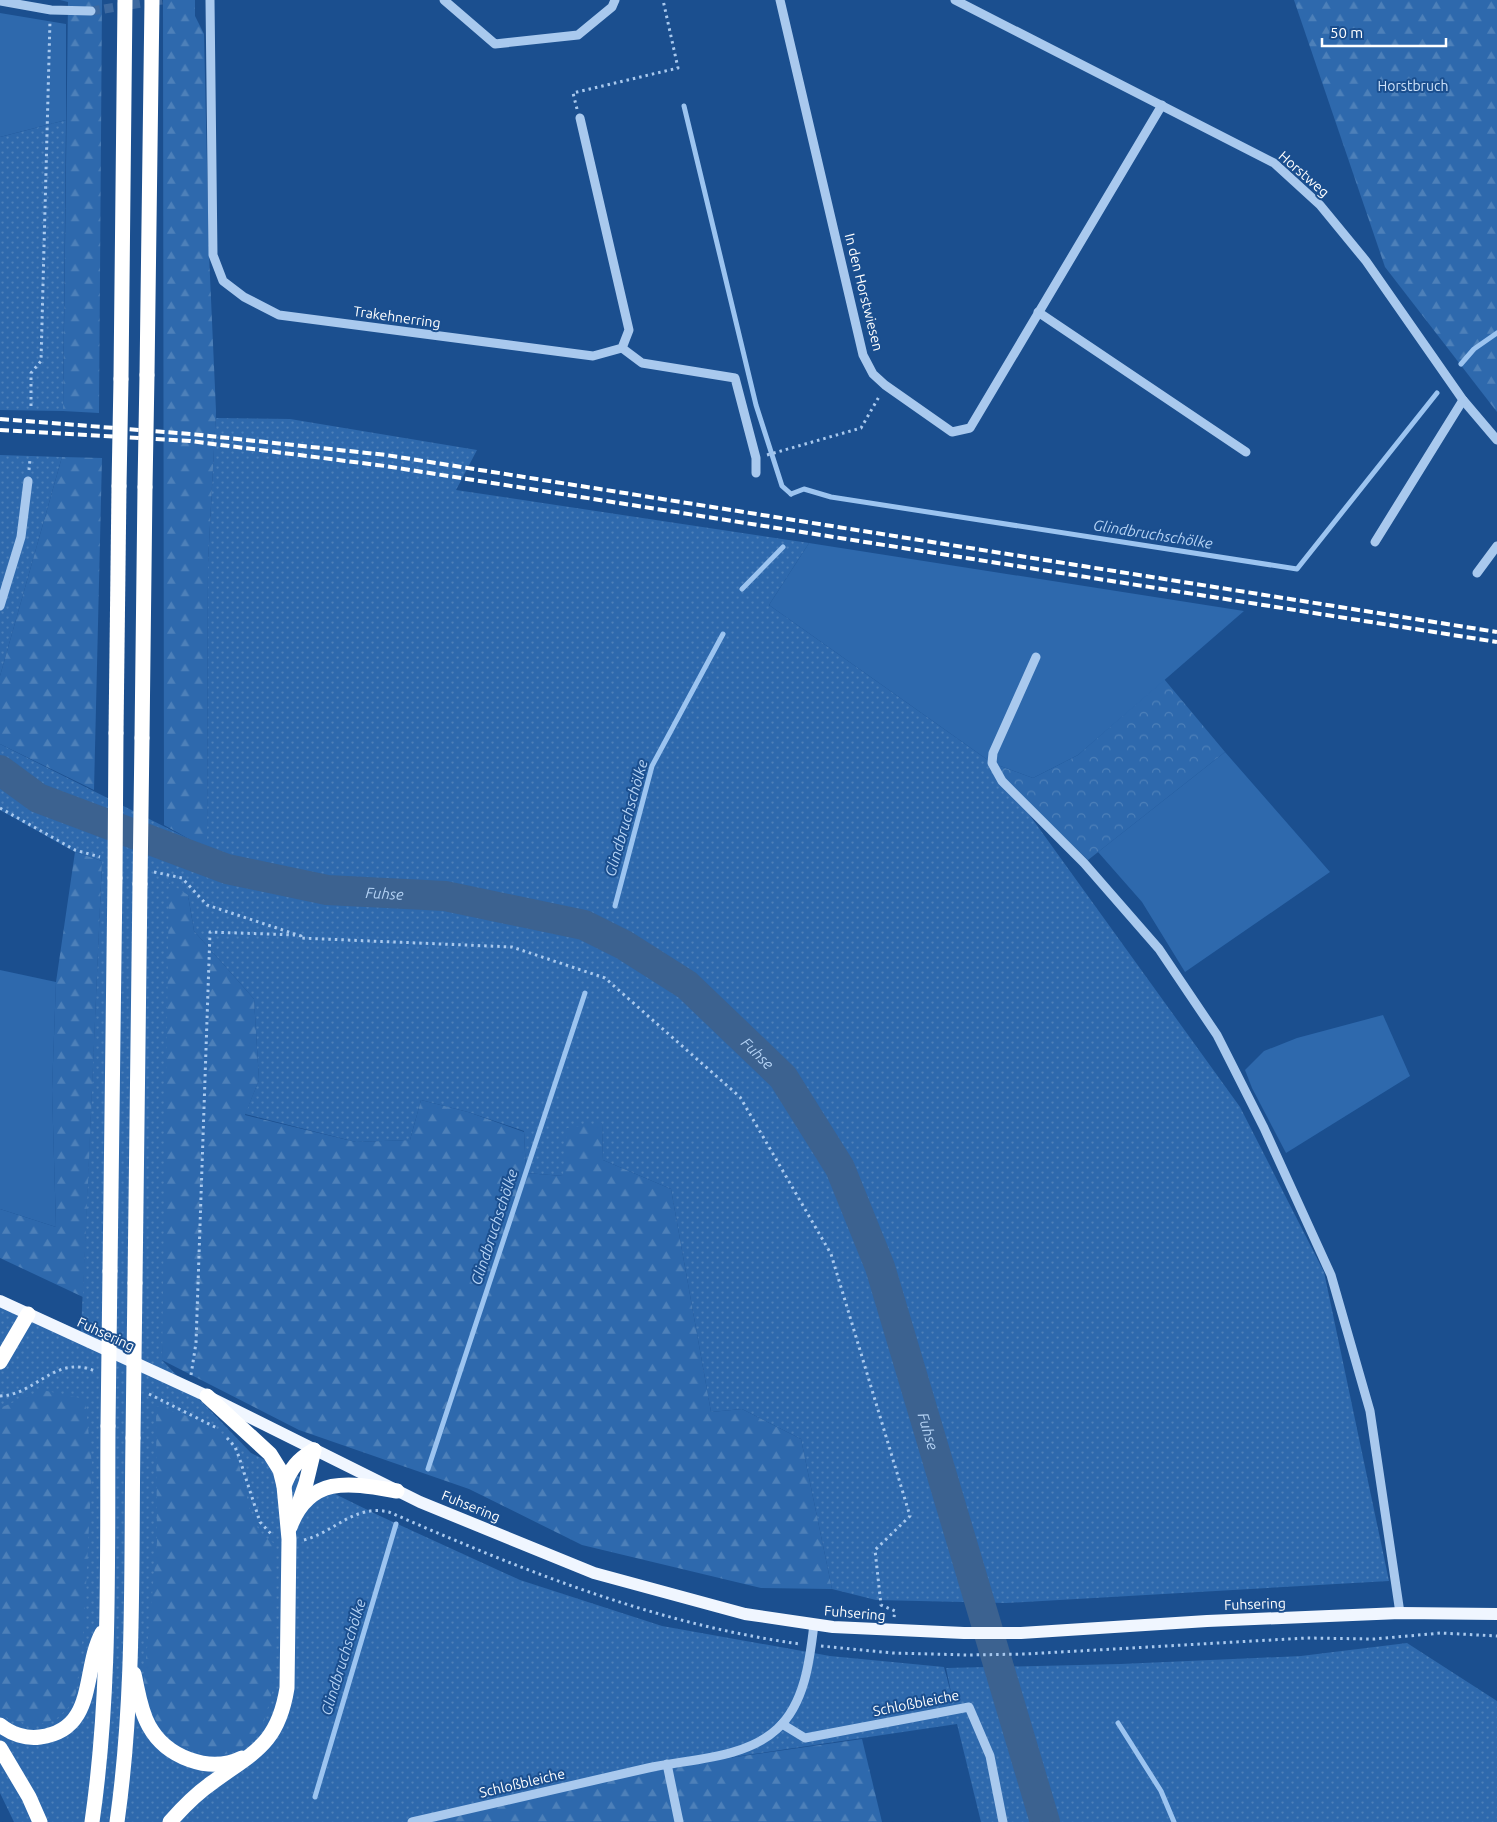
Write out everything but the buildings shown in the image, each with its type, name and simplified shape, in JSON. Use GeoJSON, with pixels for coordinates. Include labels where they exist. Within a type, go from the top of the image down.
{"type":"FeatureCollection","features":[{"type":"Feature","properties":{"kind":"highway"},"geometry":{"type":"LineString","coordinates":[[92,1822],[101,1723],[106,1625],[125,0]]}},
{"type":"Feature","properties":{"kind":"highway"},"geometry":{"type":"LineString","coordinates":[[117,1822],[126,1727],[130,1655],[152,0]]}},
{"type":"Feature","properties":{"kind":"highway"},"geometry":{"type":"LineString","coordinates":[[0,1362],[28,1314]]}},
{"type":"Feature","properties":{"kind":"highway"},"geometry":{"type":"LineString","coordinates":[[170,1822],[203,1789],[242,1764],[259,1749],[276,1726],[285,1701],[287,1688],[288,1535],[284,1486],[280,1470],[270,1454],[207,1396]]}},
{"type":"Feature","properties":{"kind":"highway"},"geometry":{"type":"LineString","coordinates":[[284,1486],[291,1468],[298,1460],[314,1450]]}},
{"type":"Feature","properties":{"kind":"highway"},"geometry":{"type":"LineString","coordinates":[[288,1535],[306,1483],[314,1450]]}},
{"type":"Feature","properties":{"kind":"highway"},"geometry":{"type":"LineString","coordinates":[[296,1510],[315,1494],[338,1485],[351,1483],[397,1491]]}},
{"type":"Feature","properties":{"kind":"highway"},"geometry":{"type":"LineString","coordinates":[[0,1725],[14,1734],[36,1738],[48,1736],[68,1725],[82,1707],[95,1645],[106,1625]]}},
{"type":"Feature","properties":{"kind":"highway"},"geometry":{"type":"LineString","coordinates":[[130,1655],[144,1714],[149,1727],[167,1747],[190,1760],[215,1764],[238,1760],[259,1749]]}},
{"type":"Feature","properties":{"kind":"highway"},"geometry":{"type":"LineString","coordinates":[[0,1748],[29,1797],[40,1822]]}},
{"type":"Feature","properties":{"kind":"main road","name":"Fuhsering"},"geometry":{"type":"LineString","coordinates":[[0,1301],[207,1396],[397,1491],[594,1573],[745,1614],[814,1624],[894,1631],[1021,1633],[1207,1621],[1400,1613],[1497,1614]]}},
{"type":"Feature","properties":{"kind":"street","name":"Trakehnerring"},"geometry":{"type":"LineString","coordinates":[[210,0],[213,255],[223,280],[244,297],[279,315],[593,356],[622,348]]}},
{"type":"Feature","properties":{"kind":"street"},"geometry":{"type":"LineString","coordinates":[[444,0],[495,44],[578,35],[612,6],[615,0]]}},
{"type":"Feature","properties":{"kind":"street","name":"In den Horstwiesen"},"geometry":{"type":"LineString","coordinates":[[780,0],[863,355],[873,374],[885,385],[952,432],[970,428],[1162,105]]}},
{"type":"Feature","properties":{"kind":"street","name":"Horstweg"},"geometry":{"type":"LineString","coordinates":[[955,0],[1274,163],[1320,205],[1366,261],[1463,400],[1497,440]]}},
{"type":"Feature","properties":{"kind":"street"},"geometry":{"type":"LineString","coordinates":[[0,1],[50,10],[91,11]]}},
{"type":"Feature","properties":{"kind":"street"},"geometry":{"type":"LineString","coordinates":[[580,118],[629,330],[622,348],[642,363],[736,378],[756,458],[756,472]]}},
{"type":"Feature","properties":{"kind":"street"},"geometry":{"type":"LineString","coordinates":[[1038,312],[1246,452]]}},
{"type":"Feature","properties":{"kind":"street"},"geometry":{"type":"LineString","coordinates":[[1375,542],[1463,400]]}},
{"type":"Feature","properties":{"kind":"street"},"geometry":{"type":"LineString","coordinates":[[0,606],[20,537],[28,481]]}},
{"type":"Feature","properties":{"kind":"street"},"geometry":{"type":"LineString","coordinates":[[1477,573],[1497,546]]}},
{"type":"Feature","properties":{"kind":"street"},"geometry":{"type":"LineString","coordinates":[[1036,658],[993,753],[992,763],[1002,780],[1084,863],[1159,950],[1217,1035],[1264,1128],[1331,1275],[1370,1411],[1400,1613]]}},
{"type":"Feature","properties":{"kind":"street","name":"Schloßbleiche"},"geometry":{"type":"LineString","coordinates":[[412,1822],[743,1748],[765,1739],[782,1724],[797,1700],[806,1672],[814,1624]]}},
{"type":"Feature","properties":{"kind":"street","name":"Schloßbleiche"},"geometry":{"type":"LineString","coordinates":[[782,1724],[805,1738],[969,1707],[990,1756],[1003,1822]]}},
{"type":"Feature","properties":{"kind":"street"},"geometry":{"type":"LineString","coordinates":[[667,1764],[679,1822]]}},
{"type":"Feature","properties":{"kind":"path"},"geometry":{"type":"LineString","coordinates":[[580,118],[573,93],[678,68],[663,0]]}},
{"type":"Feature","properties":{"kind":"path"},"geometry":{"type":"LineString","coordinates":[[31,406],[31,373],[41,361],[50,10]]}},
{"type":"Feature","properties":{"kind":"path"},"geometry":{"type":"LineString","coordinates":[[782,451],[862,428],[885,385]]}},
{"type":"Feature","properties":{"kind":"path"},"geometry":{"type":"LineString","coordinates":[[189,1388],[196,1342],[210,932],[301,936],[300,938],[512,947],[605,978],[740,1097],[831,1254],[910,1516],[875,1550],[881,1605]]}},
{"type":"Feature","properties":{"kind":"path"},"geometry":{"type":"LineString","coordinates":[[0,1396],[16,1393],[63,1367],[87,1368],[104,1375]]}},
{"type":"Feature","properties":{"kind":"path"},"geometry":{"type":"LineString","coordinates":[[147,1394],[196,1416],[223,1433],[237,1452],[260,1522],[276,1538],[288,1535],[309,1539],[352,1514],[378,1509],[529,1571],[599,1596],[663,1616],[778,1641],[893,1653],[968,1656],[1306,1638],[1374,1639],[1441,1633],[1497,1636]]}},
{"type":"Feature","properties":{"kind":"green space"},"geometry":{"type":"Polygon","coordinates":[[[60,0],[102,0],[99,413],[63,411],[68,2],[60,0]]]}},
{"type":"Feature","properties":{"kind":"green space"},"geometry":{"type":"Polygon","coordinates":[[[163,0],[195,0],[195,16],[204,34],[209,254],[216,411],[208,563],[207,849],[164,825],[163,0]]]}},
{"type":"Feature","properties":{"kind":"green space","name":"Horstbruch"},"geometry":{"type":"Polygon","coordinates":[[[1294,0],[1497,0],[1497,412],[1385,267],[1294,0]]]}},
{"type":"Feature","properties":{"kind":"green space"},"geometry":{"type":"Polygon","coordinates":[[[0,13],[66,24],[66,120],[0,137],[0,13]]]}},
{"type":"Feature","properties":{"kind":"green space"},"geometry":{"type":"Polygon","coordinates":[[[66,120],[63,411],[0,410],[0,137],[66,120]]]}},
{"type":"Feature","properties":{"kind":"green space"},"geometry":{"type":"Polygon","coordinates":[[[216,411],[216,418],[290,419],[477,450],[456,490],[809,543],[769,605],[992,763],[1240,1107],[1324,1272],[1389,1581],[1006,1603],[876,1600],[832,1589],[801,1439],[742,1409],[711,1412],[671,1189],[603,1160],[602,1123],[563,1176],[526,1173],[524,1131],[468,1112],[421,1100],[410,1140],[356,1142],[245,1114],[259,1080],[254,999],[194,931],[188,895],[162,1360],[251,1453],[380,1516],[520,1580],[662,1626],[830,1656],[944,1667],[952,1697],[946,1668],[1121,1664],[1301,1656],[1407,1643],[1497,1701],[1497,1822],[981,1822],[957,1724],[658,1768],[429,1822],[14,1822],[0,1793],[0,1297],[81,1331],[102,861],[75,852],[0,810],[0,744],[207,848],[208,563],[216,411]]]}},
{"type":"Feature","properties":{"kind":"green space"},"geometry":{"type":"Polygon","coordinates":[[[0,455],[62,457],[0,676],[0,455]]]}},
{"type":"Feature","properties":{"kind":"green space"},"geometry":{"type":"Polygon","coordinates":[[[62,457],[102,458],[94,790],[0,744],[0,676],[62,457]]]}},
{"type":"Feature","properties":{"kind":"green space"},"geometry":{"type":"Polygon","coordinates":[[[809,543],[1244,611],[1078,755],[1033,778],[992,763],[769,605],[809,543]]]}},
{"type":"Feature","properties":{"kind":"green space"},"geometry":{"type":"Polygon","coordinates":[[[1164,679],[1225,752],[1088,860],[1011,786],[992,763],[1033,778],[1078,755],[1164,679]]]}},
{"type":"Feature","properties":{"kind":"green space"},"geometry":{"type":"Polygon","coordinates":[[[1225,752],[1330,872],[1185,972],[1142,902],[1098,852],[1225,752]]]}},
{"type":"Feature","properties":{"kind":"green space"},"geometry":{"type":"Polygon","coordinates":[[[75,852],[102,861],[83,1297],[0,1258],[0,1209],[56,1227],[52,1090],[56,982],[75,852]]]}},
{"type":"Feature","properties":{"kind":"green space"},"geometry":{"type":"Polygon","coordinates":[[[169,883],[188,895],[194,931],[254,999],[259,1080],[245,1115],[356,1142],[410,1140],[421,1100],[468,1112],[524,1132],[526,1173],[563,1176],[567,1128],[602,1123],[603,1160],[671,1189],[711,1412],[742,1409],[801,1439],[832,1589],[761,1588],[582,1545],[469,1489],[299,1430],[162,1360],[169,883]]]}},
{"type":"Feature","properties":{"kind":"green space"},"geometry":{"type":"Polygon","coordinates":[[[0,970],[56,982],[52,1090],[56,1227],[0,1209],[0,970]]]}},
{"type":"Feature","properties":{"kind":"green space"},"geometry":{"type":"Polygon","coordinates":[[[1383,1015],[1410,1076],[1286,1153],[1252,1088],[1245,1070],[1264,1051],[1297,1038],[1383,1015]]]}},
{"type":"Feature","properties":{"kind":"green space"},"geometry":{"type":"Polygon","coordinates":[[[42,1390],[85,1399],[92,1465],[84,1626],[76,1693],[68,1708],[56,1719],[37,1725],[10,1720],[0,1712],[0,1408],[42,1390]]]}},
{"type":"Feature","properties":{"kind":"green space"},"geometry":{"type":"Polygon","coordinates":[[[156,1406],[204,1423],[226,1438],[233,1448],[255,1522],[262,1535],[276,1545],[276,1678],[263,1725],[238,1751],[218,1756],[204,1755],[180,1745],[161,1730],[148,1705],[144,1681],[157,1542],[156,1406]]]}},
{"type":"Feature","properties":{"kind":"green space"},"geometry":{"type":"Polygon","coordinates":[[[862,1739],[882,1822],[429,1822],[658,1768],[862,1739]]]}},
{"type":"Feature","properties":{"kind":"waterway"},"geometry":{"type":"LineString","coordinates":[[684,106],[756,405],[782,486],[791,494]]}},
{"type":"Feature","properties":{"kind":"waterway","name":"Glindbruchschölke"},"geometry":{"type":"LineString","coordinates":[[1461,364],[1474,349],[1497,333]]}},
{"type":"Feature","properties":{"kind":"waterway","name":"Glindbruchschölke"},"geometry":{"type":"LineString","coordinates":[[791,494],[804,489],[831,497],[1297,569],[1437,393]]}},
{"type":"Feature","properties":{"kind":"waterway","name":"Glindbruchschölke"},"geometry":{"type":"LineString","coordinates":[[742,589],[783,547]]}},
{"type":"Feature","properties":{"kind":"waterway","name":"Glindbruchschölke"},"geometry":{"type":"LineString","coordinates":[[615,906],[652,766],[723,634]]}},
{"type":"Feature","properties":{"kind":"waterway","name":"Fuhse"},"geometry":{"type":"LineString","coordinates":[[0,770],[38,798],[227,869],[327,890],[445,896],[584,925],[624,945],[687,985],[783,1077],[840,1168],[880,1267],[1045,1822]]}},
{"type":"Feature","properties":{"kind":"waterway","name":"Glindbruchschölke"},"geometry":{"type":"LineString","coordinates":[[428,1469],[585,993]]}},
{"type":"Feature","properties":{"kind":"waterway","name":"Glindbruchschölke"},"geometry":{"type":"LineString","coordinates":[[315,1797],[396,1524]]}},
{"type":"Feature","properties":{"kind":"waterway"},"geometry":{"type":"LineString","coordinates":[[1118,1723],[1161,1791],[1174,1822]]}},
{"type":"Feature","properties":{"kind":"tunnel"},"geometry":{"type":"LineString","coordinates":[[91,11],[162,0]]}},
{"type":"Feature","properties":{"kind":"railway"},"geometry":{"type":"LineString","coordinates":[[0,419],[191,434],[386,455],[1497,632]]}},
{"type":"Feature","properties":{"kind":"railway"},"geometry":{"type":"LineString","coordinates":[[0,430],[190,441],[385,466],[1497,642]]}}]}
